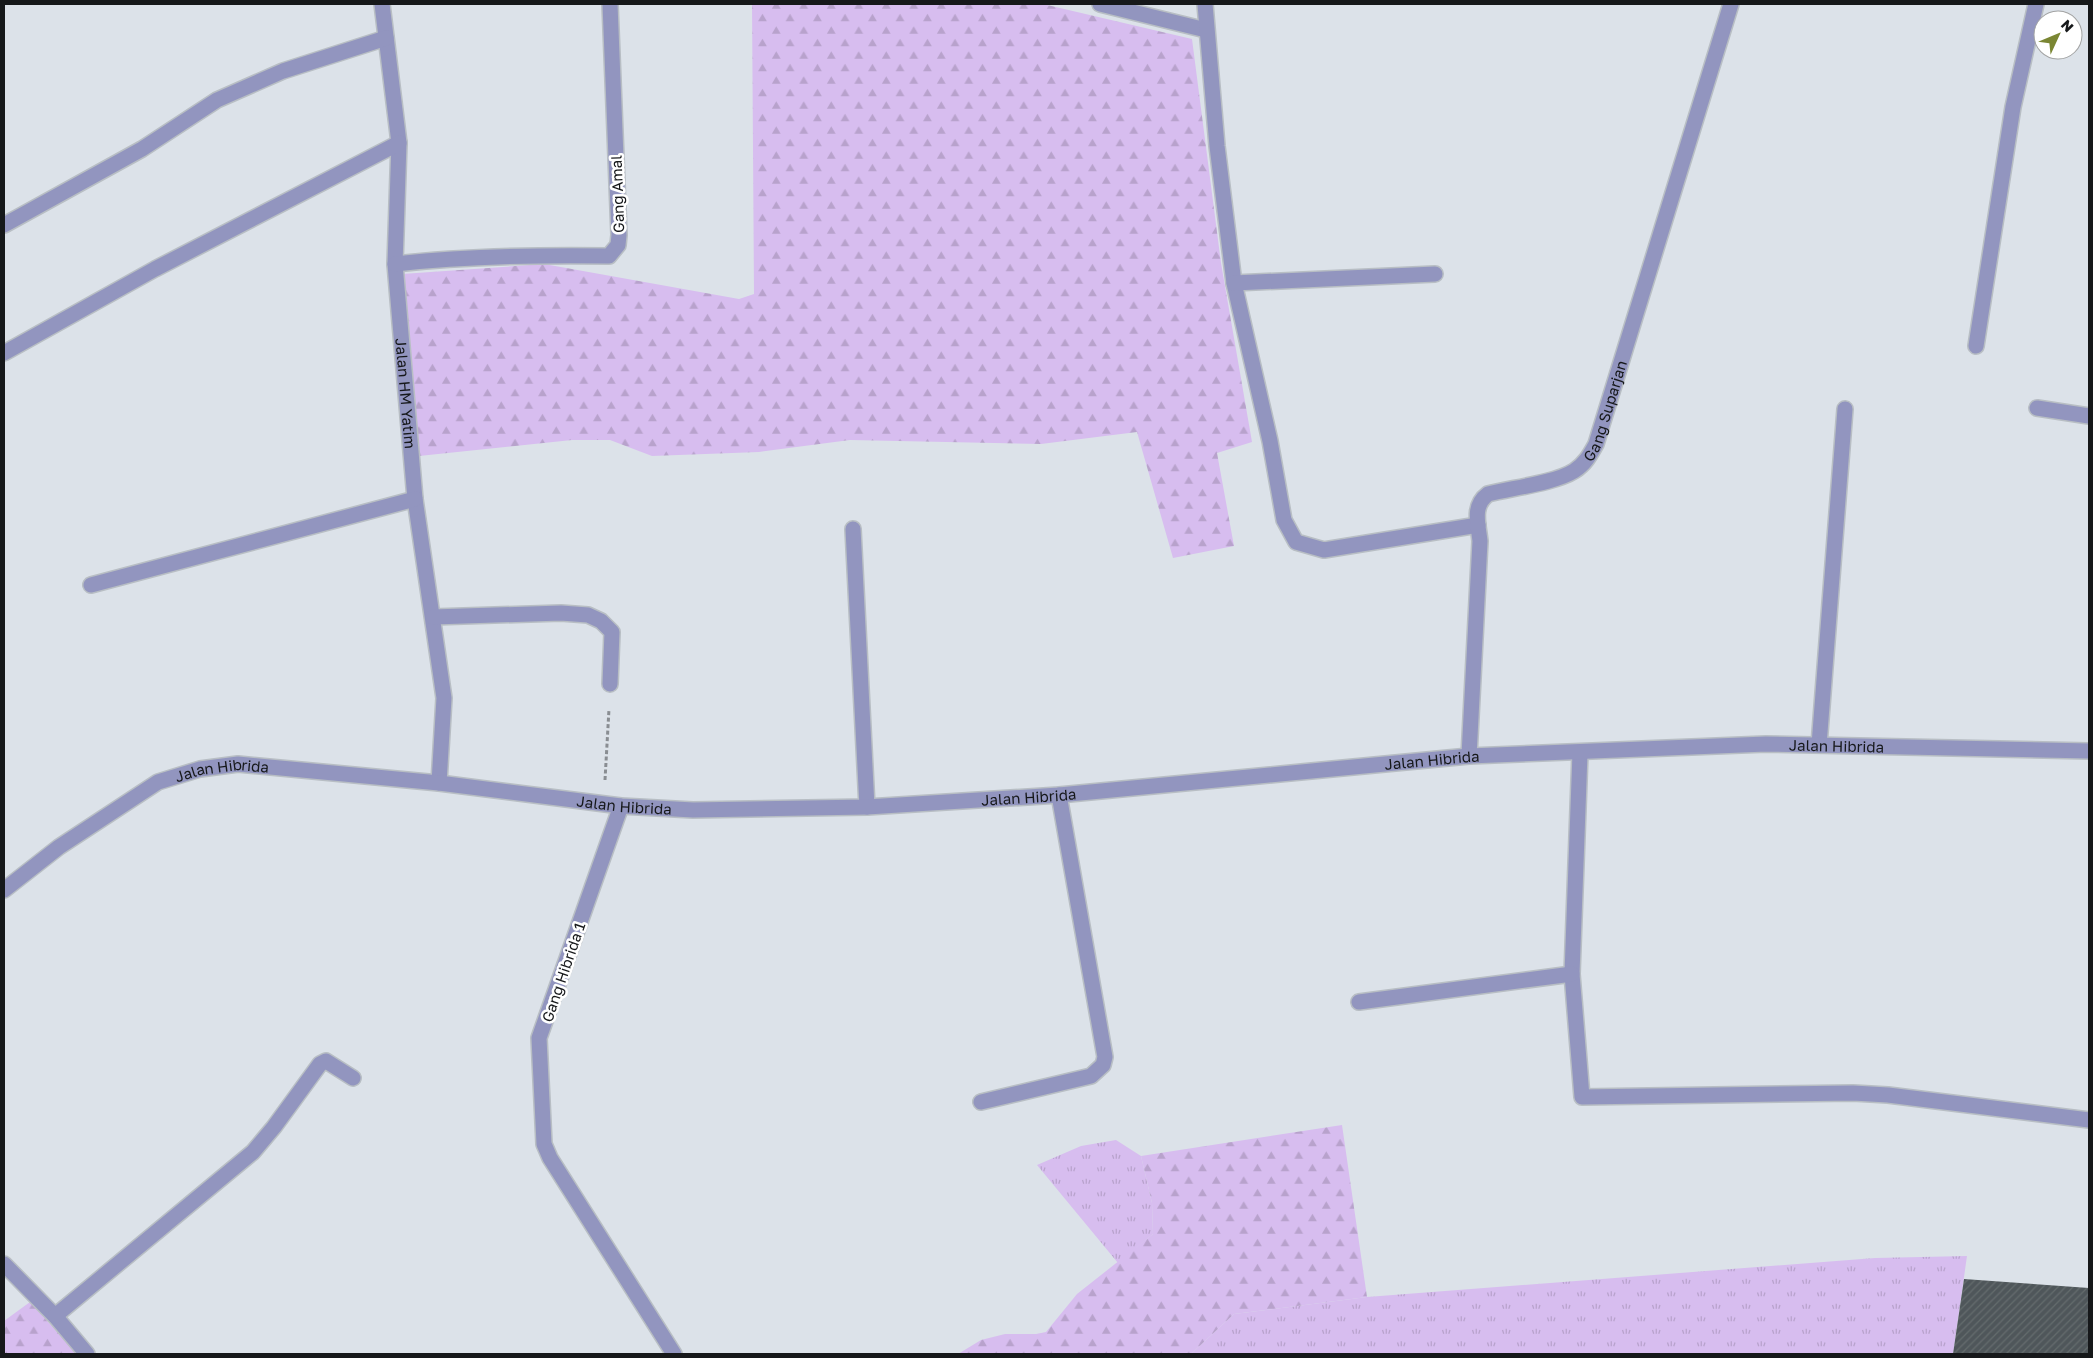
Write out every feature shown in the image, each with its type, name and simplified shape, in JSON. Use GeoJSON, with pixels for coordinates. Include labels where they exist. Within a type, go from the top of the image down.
{"type":"FeatureCollection","features":[{"type":"Feature","properties":{"kind":"street","name":"Jalan HM Yatim"},"geometry":{"type":"LineString","coordinates":[[382,4],[399,143],[395,264],[415,499],[444,698],[439,783]]}},
{"type":"Feature","properties":{"kind":"street","name":"Gang Amal"},"geometry":{"type":"LineString","coordinates":[[395,264],[446,258],[516,255],[609,256],[615,252],[619,236],[610,4]]}},
{"type":"Feature","properties":{"kind":"street"},"geometry":{"type":"LineString","coordinates":[[1100,4],[1206,30]]}},
{"type":"Feature","properties":{"kind":"street"},"geometry":{"type":"LineString","coordinates":[[1205,4],[1206,30],[1234,283],[1270,441],[1284,520],[1296,542],[1324,550],[1478,525]]}},
{"type":"Feature","properties":{"kind":"street","name":"Gang Suparjan"},"geometry":{"type":"LineString","coordinates":[[1469,756],[1480,541],[1476,508],[1480,500],[1488,494],[1568,474],[1586,461],[1596,444],[1731,4]]}},
{"type":"Feature","properties":{"kind":"street"},"geometry":{"type":"LineString","coordinates":[[1976,346],[2013,107],[2036,4]]}},
{"type":"Feature","properties":{"kind":"street"},"geometry":{"type":"LineString","coordinates":[[4,225],[142,149],[218,100],[283,71],[386,38]]}},
{"type":"Feature","properties":{"kind":"street"},"geometry":{"type":"LineString","coordinates":[[4,353],[155,268],[399,143]]}},
{"type":"Feature","properties":{"kind":"street"},"geometry":{"type":"LineString","coordinates":[[1234,283],[1435,274]]}},
{"type":"Feature","properties":{"kind":"street"},"geometry":{"type":"LineString","coordinates":[[2037,408],[2089,416]]}},
{"type":"Feature","properties":{"kind":"street"},"geometry":{"type":"LineString","coordinates":[[1819,745],[1845,409]]}},
{"type":"Feature","properties":{"kind":"street"},"geometry":{"type":"LineString","coordinates":[[91,585],[415,499]]}},
{"type":"Feature","properties":{"kind":"street"},"geometry":{"type":"LineString","coordinates":[[853,529],[867,807]]}},
{"type":"Feature","properties":{"kind":"street"},"geometry":{"type":"LineString","coordinates":[[433,618],[561,613],[588,615],[601,621],[612,632],[610,684]]}},
{"type":"Feature","properties":{"kind":"street","name":"Jalan Hibrida"},"geometry":{"type":"LineString","coordinates":[[4,890],[59,847],[158,782],[200,769],[238,764],[439,783],[621,806],[693,810],[867,807],[1059,795],[1469,756],[1766,744],[2089,751]]}},
{"type":"Feature","properties":{"kind":"street"},"geometry":{"type":"LineString","coordinates":[[1580,753],[1572,974],[1582,1097],[1853,1093],[1888,1095],[2089,1120]]}},
{"type":"Feature","properties":{"kind":"street"},"geometry":{"type":"LineString","coordinates":[[981,1102],[1091,1076],[1103,1065],[1105,1057],[1059,795]]}},
{"type":"Feature","properties":{"kind":"street","name":"Gang Hibrida 1"},"geometry":{"type":"LineString","coordinates":[[621,806],[539,1038],[544,1144],[550,1158],[674,1354]]}},
{"type":"Feature","properties":{"kind":"street"},"geometry":{"type":"LineString","coordinates":[[1359,1002],[1572,974]]}},
{"type":"Feature","properties":{"kind":"street"},"geometry":{"type":"LineString","coordinates":[[55,1316],[253,1152],[274,1127],[320,1064],[326,1061],[353,1078]]}},
{"type":"Feature","properties":{"kind":"street"},"geometry":{"type":"LineString","coordinates":[[4,1264],[55,1316],[87,1354]]}},
{"type":"Feature","properties":{"kind":"path"},"geometry":{"type":"LineString","coordinates":[[603,803],[610,684]]}},
{"type":"Feature","properties":{"kind":"green space"},"geometry":{"type":"Polygon","coordinates":[[[752,4],[1043,4],[1192,39],[1221,263],[1252,442],[1217,453],[1234,546],[1173,558],[1137,432],[1041,444],[850,440],[759,452],[652,456],[610,440],[572,440],[419,456],[402,274],[544,264],[739,299],[754,294],[752,4]]]}},
{"type":"Feature","properties":{"kind":"green space"},"geometry":{"type":"Polygon","coordinates":[[[1342,1125],[1367,1297],[1234,1314],[1191,1354],[958,1354],[981,1340],[1005,1334],[1036,1334],[1046,1332],[1077,1294],[1153,1234],[1152,1203],[1141,1156],[1342,1125]]]}},
{"type":"Feature","properties":{"kind":"green space"},"geometry":{"type":"Polygon","coordinates":[[[1116,1140],[1141,1156],[1152,1203],[1153,1234],[1118,1263],[1037,1165],[1081,1146],[1116,1140]]]}},
{"type":"Feature","properties":{"kind":"green space"},"geometry":{"type":"Polygon","coordinates":[[[1967,1256],[1953,1354],[1191,1354],[1234,1314],[1367,1297],[1875,1258],[1967,1256]]]}},
{"type":"Feature","properties":{"kind":"green space"},"geometry":{"type":"Polygon","coordinates":[[[30,1302],[77,1354],[4,1354],[4,1321],[30,1302]]]}},
{"type":"Feature","properties":{"kind":"building"},"geometry":{"type":"Polygon","coordinates":[[[1964,1279],[2089,1288],[2089,1354],[1953,1354],[1964,1279]]]}}]}
